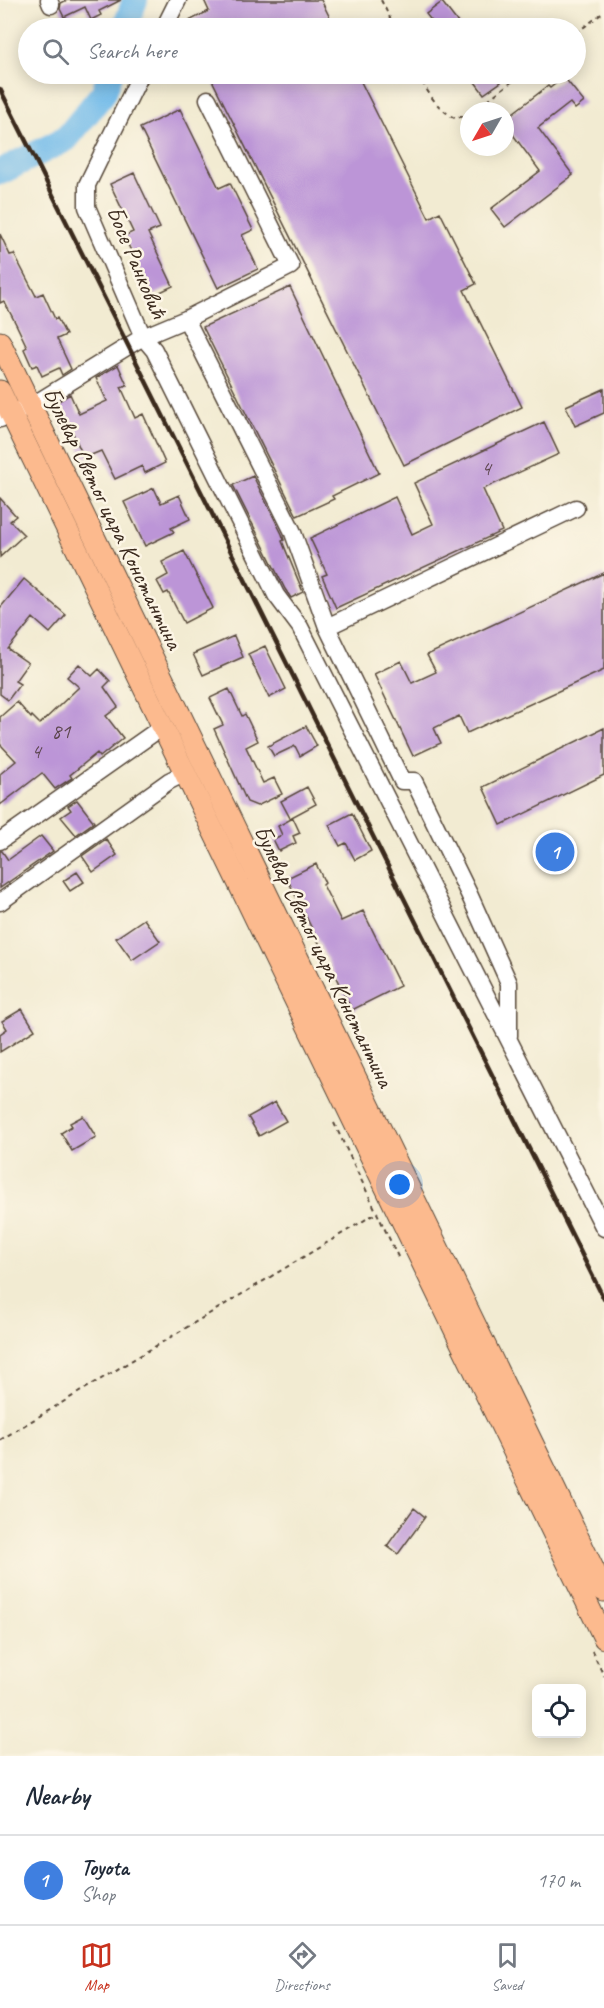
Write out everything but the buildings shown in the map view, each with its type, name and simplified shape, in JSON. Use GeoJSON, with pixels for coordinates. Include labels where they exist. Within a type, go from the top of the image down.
{"type":"FeatureCollection","features":[{"type":"Feature","properties":{"kind":"main road","name":"Булевар Светог цара Константина"},"geometry":{"type":"LineString","coordinates":[[0,342],[604,1592]]}},
{"type":"Feature","properties":{"kind":"main road","name":"Булевар Светог цара Константина"},"geometry":{"type":"LineString","coordinates":[[0,391],[6,417],[162,727],[604,1638]]}},
{"type":"Feature","properties":{"kind":"street"},"geometry":{"type":"LineString","coordinates":[[169,18],[178,0]]}},
{"type":"Feature","properties":{"kind":"street","name":"Босе Ранковић"},"geometry":{"type":"LineString","coordinates":[[136,84],[87,185],[87,207],[143,337],[154,350],[276,595],[300,627],[604,1228]]}},
{"type":"Feature","properties":{"kind":"street"},"geometry":{"type":"LineString","coordinates":[[6,417],[31,406],[143,337],[186,319],[291,266],[208,99]]}},
{"type":"Feature","properties":{"kind":"street"},"geometry":{"type":"LineString","coordinates":[[186,319],[292,530],[327,627],[402,781],[414,781],[509,983],[509,1040]]}},
{"type":"Feature","properties":{"kind":"street"},"geometry":{"type":"LineString","coordinates":[[327,627],[576,508]]}},
{"type":"Feature","properties":{"kind":"street"},"geometry":{"type":"LineString","coordinates":[[0,841],[162,727]]}},
{"type":"Feature","properties":{"kind":"street"},"geometry":{"type":"LineString","coordinates":[[0,902],[184,772]]}},
{"type":"Feature","properties":{"kind":"path"},"geometry":{"type":"LineString","coordinates":[[381,0],[390,18]]}},
{"type":"Feature","properties":{"kind":"path"},"geometry":{"type":"LineString","coordinates":[[586,26],[604,12]]}},
{"type":"Feature","properties":{"kind":"path"},"geometry":{"type":"LineString","coordinates":[[423,84],[441,111],[456,119],[460,117]]}},
{"type":"Feature","properties":{"kind":"path"},"geometry":{"type":"LineString","coordinates":[[484,102],[509,84]]}},
{"type":"Feature","properties":{"kind":"path"},"geometry":{"type":"LineString","coordinates":[[0,1440],[394,1203]]}},
{"type":"Feature","properties":{"kind":"waterway"},"geometry":{"type":"LineString","coordinates":[[129,18],[135,0]]}},
{"type":"Feature","properties":{"kind":"waterway"},"geometry":{"type":"LineString","coordinates":[[0,172],[66,139],[104,92],[107,84]]}},
{"type":"Feature","properties":{"kind":"railway"},"geometry":{"type":"LineString","coordinates":[[0,89],[604,1299]]}},
{"type":"Feature","properties":{"kind":"place","name":"Toyota"},"geometry":{"type":"Point","coordinates":[555,852]}}]}
